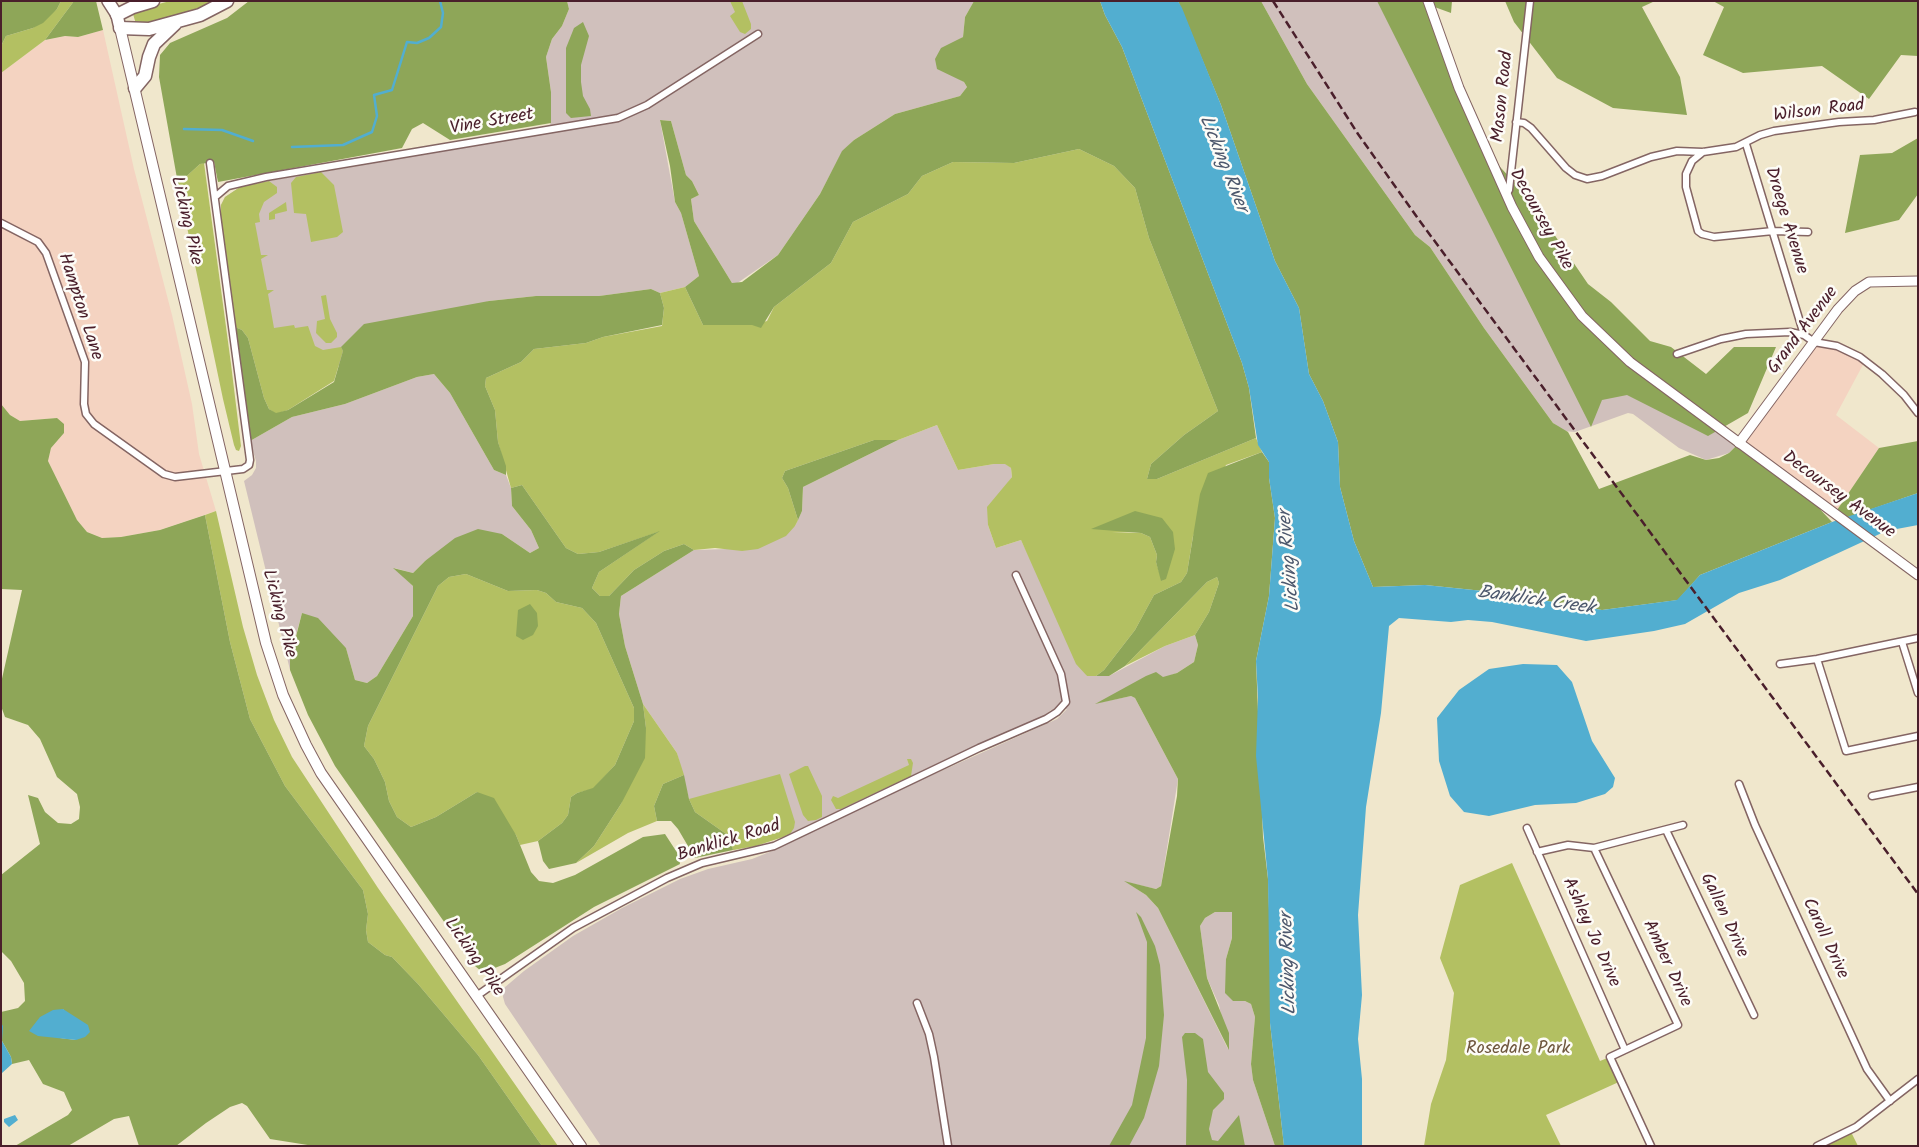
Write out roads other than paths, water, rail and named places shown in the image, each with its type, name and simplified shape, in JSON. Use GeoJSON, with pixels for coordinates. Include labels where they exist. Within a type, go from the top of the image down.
{"type":"FeatureCollection","features":[{"type":"Feature","properties":{"kind":"highway","name":"Licking Pike"},"geometry":{"type":"LineString","coordinates":[[108,1],[118,22]]}},
{"type":"Feature","properties":{"kind":"highway","name":"Licking Pike"},"geometry":{"type":"LineString","coordinates":[[118,22],[119,1]]}},
{"type":"Feature","properties":{"kind":"highway"},"geometry":{"type":"LineString","coordinates":[[118,22],[133,7],[153,1]]}},
{"type":"Feature","properties":{"kind":"highway"},"geometry":{"type":"LineString","coordinates":[[118,22],[149,29],[210,11],[227,1]]}},
{"type":"Feature","properties":{"kind":"highway"},"geometry":{"type":"LineString","coordinates":[[135,88],[145,76],[154,44],[165,31],[181,21]]}},
{"type":"Feature","properties":{"kind":"main road","name":"Decoursey Pike"},"geometry":{"type":"LineString","coordinates":[[1428,1],[1459,88],[1506,195],[1539,257],[1582,316],[1630,362],[1739,443]]}},
{"type":"Feature","properties":{"kind":"main road","name":"Licking Pike"},"geometry":{"type":"LineString","coordinates":[[118,22],[266,643],[283,695],[298,729],[338,797],[478,995],[581,1146]]}},
{"type":"Feature","properties":{"kind":"main road","name":"Grand Avenue"},"geometry":{"type":"LineString","coordinates":[[1739,443],[1838,309],[1862,286],[1878,281],[1918,281]]}},
{"type":"Feature","properties":{"kind":"main road","name":"Decoursey Avenue"},"geometry":{"type":"LineString","coordinates":[[1739,443],[1914,572]]}},
{"type":"Feature","properties":{"kind":"street","name":"Mason Road"},"geometry":{"type":"LineString","coordinates":[[1506,195],[1509,190],[1530,1]]}},
{"type":"Feature","properties":{"kind":"street","name":"Vine Street"},"geometry":{"type":"LineString","coordinates":[[215,197],[228,186],[256,179],[618,118],[647,105],[758,34]]}},
{"type":"Feature","properties":{"kind":"street","name":"Wilson Road"},"geometry":{"type":"LineString","coordinates":[[1516,122],[1524,123],[1531,128],[1566,168],[1575,175],[1587,179],[1602,176],[1676,151],[1703,152],[1746,144],[1760,135],[1774,131],[1839,122],[1874,120],[1915,112]]}},
{"type":"Feature","properties":{"kind":"street","name":"Droege Avenue"},"geometry":{"type":"LineString","coordinates":[[1746,144],[1804,335]]}},
{"type":"Feature","properties":{"kind":"street"},"geometry":{"type":"LineString","coordinates":[[1703,152],[1692,161],[1686,174],[1686,187],[1698,231],[1714,237],[1773,231],[1808,232]]}},
{"type":"Feature","properties":{"kind":"street"},"geometry":{"type":"LineString","coordinates":[[210,163],[215,197]]}},
{"type":"Feature","properties":{"kind":"street","name":"Hampton Lane"},"geometry":{"type":"LineString","coordinates":[[1,223],[38,242],[46,253],[85,362],[84,404],[86,414],[94,424],[164,474],[188,478],[246,468],[250,460],[215,197]]}},
{"type":"Feature","properties":{"kind":"street"},"geometry":{"type":"LineString","coordinates":[[1677,354],[1721,339],[1746,334],[1790,332],[1804,335],[1814,342],[1837,346],[1860,358],[1882,374],[1904,395],[1918,413]]}},
{"type":"Feature","properties":{"kind":"street","name":"Banklick Road"},"geometry":{"type":"LineString","coordinates":[[478,995],[580,924],[667,878],[702,863],[774,846],[979,748],[1046,719],[1063,707],[1066,694],[1061,674],[1016,575]]}},
{"type":"Feature","properties":{"kind":"street"},"geometry":{"type":"LineString","coordinates":[[1780,664],[1817,659],[1918,638]]}},
{"type":"Feature","properties":{"kind":"street"},"geometry":{"type":"LineString","coordinates":[[1902,642],[1918,693]]}},
{"type":"Feature","properties":{"kind":"street"},"geometry":{"type":"LineString","coordinates":[[1817,659],[1846,751],[1918,736]]}},
{"type":"Feature","properties":{"kind":"street","name":"Caroll Drive"},"geometry":{"type":"LineString","coordinates":[[1740,784],[1758,832],[1867,1069],[1890,1101]]}},
{"type":"Feature","properties":{"kind":"street"},"geometry":{"type":"LineString","coordinates":[[1872,796],[1918,787]]}},
{"type":"Feature","properties":{"kind":"street"},"geometry":{"type":"LineString","coordinates":[[1537,852],[1568,845],[1594,848],[1683,825]]}},
{"type":"Feature","properties":{"kind":"street","name":"Ashley Jo Drive"},"geometry":{"type":"LineString","coordinates":[[1527,828],[1625,1050]]}},
{"type":"Feature","properties":{"kind":"street","name":"Gallen Drive"},"geometry":{"type":"LineString","coordinates":[[1666,830],[1754,1015]]}},
{"type":"Feature","properties":{"kind":"street","name":"Amber Drive"},"geometry":{"type":"LineString","coordinates":[[1594,848],[1678,1025],[1610,1057],[1651,1146]]}},
{"type":"Feature","properties":{"kind":"street"},"geometry":{"type":"LineString","coordinates":[[917,1003],[933,1050],[948,1146]]}},
{"type":"Feature","properties":{"kind":"street"},"geometry":{"type":"LineString","coordinates":[[1817,1146],[1856,1127],[1918,1079]]}},
{"type":"Feature","properties":{"kind":"water"},"geometry":{"type":"Polygon","coordinates":[[[1100,1],[1178,1],[1182,8],[1221,105],[1275,261],[1299,308],[1309,374],[1323,401],[1338,442],[1340,487],[1354,541],[1373,587],[1425,585],[1493,592],[1602,610],[1677,600],[1700,575],[1832,522],[1918,493],[1918,525],[1886,531],[1780,580],[1739,593],[1685,624],[1654,631],[1586,641],[1492,622],[1468,620],[1451,622],[1399,618],[1389,626],[1381,713],[1366,807],[1358,915],[1362,995],[1358,1039],[1362,1079],[1362,1146],[1284,1146],[1270,1023],[1268,879],[1256,756],[1258,698],[1256,661],[1269,596],[1275,518],[1269,478],[1269,462],[1258,445],[1249,388],[1242,363],[1122,47],[1105,15],[1100,1]]]}},
{"type":"Feature","properties":{"kind":"water"},"geometry":{"type":"Polygon","coordinates":[[[1523,664],[1557,665],[1572,682],[1592,741],[1615,778],[1613,787],[1605,794],[1576,803],[1535,805],[1489,816],[1464,812],[1450,796],[1439,761],[1437,718],[1459,690],[1489,669],[1523,664]]]}},
{"type":"Feature","properties":{"kind":"water"},"geometry":{"type":"Polygon","coordinates":[[[63,1009],[88,1025],[90,1032],[85,1037],[76,1040],[38,1036],[29,1031],[40,1017],[53,1010],[63,1009]]]}},
{"type":"Feature","properties":{"kind":"water"},"geometry":{"type":"Polygon","coordinates":[[[1,1023],[3,1026],[2,1041],[11,1057],[12,1064],[2,1073],[1,1023]]]}},
{"type":"Feature","properties":{"kind":"water"},"geometry":{"type":"Polygon","coordinates":[[[15,1115],[18,1120],[9,1127],[4,1122],[4,1119],[15,1115]]]}},
{"type":"Feature","properties":{"kind":"waterway"},"geometry":{"type":"LineString","coordinates":[[292,147],[343,145],[372,132],[377,116],[374,95],[392,90],[407,42],[417,43],[429,38],[441,27],[443,13],[440,1]]}},
{"type":"Feature","properties":{"kind":"waterway"},"geometry":{"type":"LineString","coordinates":[[184,129],[222,130],[253,141]]}},
{"type":"Feature","properties":{"kind":"railway"},"geometry":{"type":"LineString","coordinates":[[1273,1],[1358,134],[1419,220],[1918,894]]}},
{"type":"Feature","properties":{"kind":"water label","name":"Licking River"},"geometry":{"type":"Point","coordinates":[1222,164]}},
{"type":"Feature","properties":{"kind":"water label","name":"Licking River"},"geometry":{"type":"Point","coordinates":[1291,561]}},
{"type":"Feature","properties":{"kind":"water label","name":"Banklick Creek"},"geometry":{"type":"Point","coordinates":[1536,602]}},
{"type":"Feature","properties":{"kind":"water label","name":"Licking River"},"geometry":{"type":"Point","coordinates":[1290,964]}},
{"type":"Feature","properties":{"kind":"park label","name":"Rosedale Park"},"geometry":{"type":"Point","coordinates":[1518,1050]}}]}
